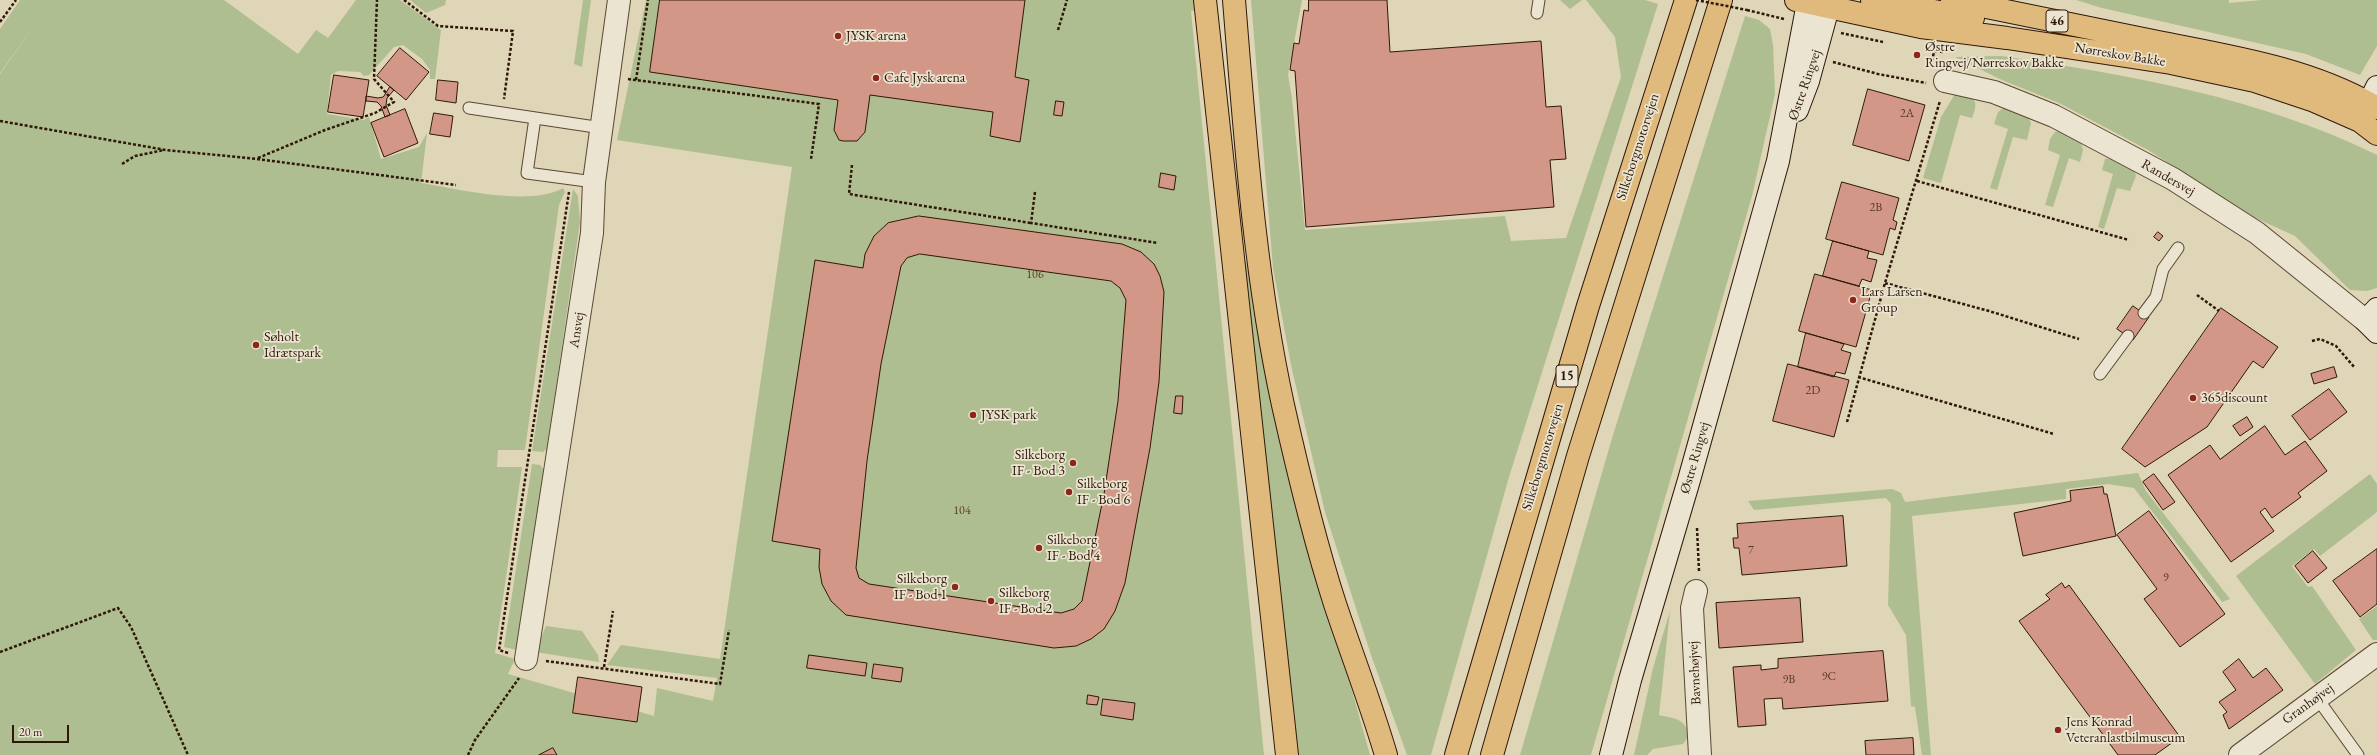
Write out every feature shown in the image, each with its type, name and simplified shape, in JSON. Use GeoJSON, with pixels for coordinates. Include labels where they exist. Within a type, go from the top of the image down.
{"type":"FeatureCollection","features":[{"type":"Feature","properties":{"kind":"main road"},"geometry":{"type":"LineString","coordinates":[[1204,0],[1287,755]]}},
{"type":"Feature","properties":{"kind":"main road"},"geometry":{"type":"LineString","coordinates":[[1221,0],[1238,142],[1255,236]]}},
{"type":"Feature","properties":{"kind":"main road"},"geometry":{"type":"LineString","coordinates":[[1234,0],[1255,236],[1268,333],[1299,473],[1335,603],[1386,755]]}},
{"type":"Feature","properties":{"kind":"main road","name":"Silkeborgmotorvejen"},"geometry":{"type":"LineString","coordinates":[[1456,755],[1588,306],[1686,0]]}},
{"type":"Feature","properties":{"kind":"main road","name":"15"},"geometry":{"type":"LineString","coordinates":[[1492,755],[1602,375],[1721,0]]}},
{"type":"Feature","properties":{"kind":"main road"},"geometry":{"type":"LineString","coordinates":[[1872,0],[2048,30],[2163,43]]}},
{"type":"Feature","properties":{"kind":"main road","name":"Nørreskov Bakke"},"geometry":{"type":"LineString","coordinates":[[1952,0],[2163,43],[2299,75],[2326,84],[2371,105]]}},
{"type":"Feature","properties":{"kind":"main road","name":"Nørreskov Bakke"},"geometry":{"type":"LineString","coordinates":[[1814,9],[1921,27],[2008,38],[2171,63],[2255,82],[2292,93],[2371,105]]}},
{"type":"Feature","properties":{"kind":"main road","name":"Nørreskov Bakke"},"geometry":{"type":"LineString","coordinates":[[2371,105],[2377,134]]}},
{"type":"Feature","properties":{"kind":"street","name":"Ansvej"},"geometry":{"type":"LineString","coordinates":[[526,659],[592,233],[594,182],[619,0]]}},
{"type":"Feature","properties":{"kind":"street","name":"Østre Ringvej"},"geometry":{"type":"LineString","coordinates":[[1611,755],[1630,680],[1689,480],[1778,161],[1814,9]]}},
{"type":"Feature","properties":{"kind":"street","name":"Randersvej"},"geometry":{"type":"LineString","coordinates":[[1945,81],[1994,92],[2054,116],[2173,179],[2257,233],[2373,321]]}},
{"type":"Feature","properties":{"kind":"street","name":"Bavnehøjvej"},"geometry":{"type":"LineString","coordinates":[[1696,591],[1692,608],[1700,755]]}},
{"type":"Feature","properties":{"kind":"street","name":"Granhøjvej"},"geometry":{"type":"LineString","coordinates":[[2240,755],[2377,654]]}},
{"type":"Feature","properties":{"kind":"lane"},"geometry":{"type":"LineString","coordinates":[[1537,13],[1539,0]]}},
{"type":"Feature","properties":{"kind":"lane"},"geometry":{"type":"LineString","coordinates":[[469,108],[602,128]]}},
{"type":"Feature","properties":{"kind":"lane"},"geometry":{"type":"LineString","coordinates":[[535,118],[527,173],[594,182]]}},
{"type":"Feature","properties":{"kind":"lane"},"geometry":{"type":"LineString","coordinates":[[2144,313],[2156,297],[2163,269],[2178,248]]}},
{"type":"Feature","properties":{"kind":"lane"},"geometry":{"type":"LineString","coordinates":[[2100,374],[2128,336]]}},
{"type":"Feature","properties":{"kind":"lane"},"geometry":{"type":"LineString","coordinates":[[2317,698],[2358,755]]}},
{"type":"Feature","properties":{"kind":"path"},"geometry":{"type":"LineString","coordinates":[[0,22],[16,0]]}},
{"type":"Feature","properties":{"kind":"path"},"geometry":{"type":"LineString","coordinates":[[257,159],[325,130],[375,113],[394,102],[374,79],[377,0]]}},
{"type":"Feature","properties":{"kind":"path"},"geometry":{"type":"LineString","coordinates":[[404,0],[438,26],[513,31],[503,113]]}},
{"type":"Feature","properties":{"kind":"path"},"geometry":{"type":"LineString","coordinates":[[648,0],[636,80],[819,104],[811,159]]}},
{"type":"Feature","properties":{"kind":"path"},"geometry":{"type":"LineString","coordinates":[[1058,30],[1067,0]]}},
{"type":"Feature","properties":{"kind":"path"},"geometry":{"type":"LineString","coordinates":[[1696,0],[1747,10],[1814,9],[1888,43]]}},
{"type":"Feature","properties":{"kind":"path"},"geometry":{"type":"LineString","coordinates":[[1932,59],[1935,47]]}},
{"type":"Feature","properties":{"kind":"path"},"geometry":{"type":"LineString","coordinates":[[1918,49],[1934,52],[1952,52]]}},
{"type":"Feature","properties":{"kind":"path"},"geometry":{"type":"LineString","coordinates":[[1833,62],[1878,74],[1938,85],[1945,81]]}},
{"type":"Feature","properties":{"kind":"path"},"geometry":{"type":"LineString","coordinates":[[1847,422],[1884,283],[1945,81]]}},
{"type":"Feature","properties":{"kind":"path"},"geometry":{"type":"LineString","coordinates":[[0,121],[166,150],[257,159],[456,185]]}},
{"type":"Feature","properties":{"kind":"path"},"geometry":{"type":"LineString","coordinates":[[122,164],[135,156],[166,150]]}},
{"type":"Feature","properties":{"kind":"path"},"geometry":{"type":"LineString","coordinates":[[852,165],[849,194],[1158,243]]}},
{"type":"Feature","properties":{"kind":"path"},"geometry":{"type":"LineString","coordinates":[[571,179],[499,650],[526,659],[720,684],[729,630]]}},
{"type":"Feature","properties":{"kind":"path"},"geometry":{"type":"LineString","coordinates":[[1916,180],[2129,240]]}},
{"type":"Feature","properties":{"kind":"path"},"geometry":{"type":"LineString","coordinates":[[1031,223],[1035,192]]}},
{"type":"Feature","properties":{"kind":"path"},"geometry":{"type":"LineString","coordinates":[[1884,283],[1990,311],[2079,339]]}},
{"type":"Feature","properties":{"kind":"path"},"geometry":{"type":"LineString","coordinates":[[2197,296],[2219,311]]}},
{"type":"Feature","properties":{"kind":"path"},"geometry":{"type":"LineString","coordinates":[[2312,341],[2320,339],[2336,346],[2355,368]]}},
{"type":"Feature","properties":{"kind":"path"},"geometry":{"type":"LineString","coordinates":[[1858,377],[2054,434]]}},
{"type":"Feature","properties":{"kind":"path"},"geometry":{"type":"LineString","coordinates":[[1696,591],[1700,567],[1697,525]]}},
{"type":"Feature","properties":{"kind":"path"},"geometry":{"type":"LineString","coordinates":[[0,652],[118,608],[131,627],[188,755]]}},
{"type":"Feature","properties":{"kind":"path"},"geometry":{"type":"LineString","coordinates":[[604,668],[613,611]]}},
{"type":"Feature","properties":{"kind":"path"},"geometry":{"type":"LineString","coordinates":[[468,755],[475,740],[519,678],[526,659]]}},
{"type":"Feature","properties":{"kind":"green space"},"geometry":{"type":"Polygon","coordinates":[[[20,0],[224,0],[298,54],[316,30],[328,38],[356,0],[400,0],[441,30],[435,79],[430,79],[430,70],[422,59],[403,45],[394,47],[369,75],[364,76],[360,72],[338,71],[331,75],[327,114],[364,120],[369,117],[381,159],[419,147],[427,133],[421,183],[494,195],[513,196],[532,196],[549,193],[563,188],[565,192],[559,205],[525,450],[498,450],[497,467],[522,467],[495,653],[515,659],[508,674],[654,716],[657,688],[713,701],[717,678],[607,665],[621,645],[720,659],[792,167],[617,140],[646,0],[1195,0],[1197,10],[1191,11],[1264,755],[0,755],[0,74],[37,22],[0,73],[0,29],[20,0]]]}},
{"type":"Feature","properties":{"kind":"green space"},"geometry":{"type":"Polygon","coordinates":[[[410,0],[446,0],[445,5],[426,13],[410,0]]]}},
{"type":"Feature","properties":{"kind":"green space"},"geometry":{"type":"Polygon","coordinates":[[[583,0],[591,0],[582,67],[574,64],[583,0]]]}},
{"type":"Feature","properties":{"kind":"green space"},"geometry":{"type":"Polygon","coordinates":[[[1251,0],[1302,0],[1288,75],[1292,98],[1305,230],[1505,216],[1511,241],[1566,238],[1621,77],[1615,37],[1586,0],[1645,0],[1658,4],[1509,477],[1431,755],[1407,755],[1371,655],[1325,512],[1291,365],[1273,268],[1251,0]]]}},
{"type":"Feature","properties":{"kind":"green space"},"geometry":{"type":"Polygon","coordinates":[[[1560,0],[1582,0],[1570,9],[1560,0]]]}},
{"type":"Feature","properties":{"kind":"green space"},"geometry":{"type":"Polygon","coordinates":[[[2076,0],[2229,0],[2229,3],[2262,0],[2377,0],[2377,46],[2360,75],[2306,54],[2102,8],[2076,0]]]}},
{"type":"Feature","properties":{"kind":"green space"},"geometry":{"type":"Polygon","coordinates":[[[1745,16],[1759,20],[1770,29],[1773,45],[1775,94],[1752,196],[1591,755],[1520,755],[1613,435],[1745,16]]]}},
{"type":"Feature","properties":{"kind":"green space"},"geometry":{"type":"Polygon","coordinates":[[[2001,56],[2146,80],[2240,103],[2287,118],[2332,135],[2377,155],[2377,288],[2367,291],[2350,290],[2295,236],[2249,215],[2148,150],[2059,103],[2002,80],[1955,57],[2001,56]]]}},
{"type":"Feature","properties":{"kind":"green space"},"geometry":{"type":"Polygon","coordinates":[[[1955,94],[1971,98],[1975,102],[1975,106],[1972,118],[1960,115],[1941,183],[1923,178],[1941,117],[1955,94]]]}},
{"type":"Feature","properties":{"kind":"green space"},"geometry":{"type":"Polygon","coordinates":[[[2003,108],[2027,115],[2031,123],[2027,140],[2013,137],[1997,190],[1990,188],[2008,129],[1994,124],[1998,112],[2003,108]]]}},
{"type":"Feature","properties":{"kind":"green space"},"geometry":{"type":"Polygon","coordinates":[[[2063,130],[2080,138],[2083,150],[2080,162],[2069,158],[2053,207],[2045,205],[2060,155],[2048,150],[2050,139],[2055,132],[2063,130]]]}},
{"type":"Feature","properties":{"kind":"green space"},"geometry":{"type":"Polygon","coordinates":[[[2114,158],[2134,169],[2136,176],[2130,191],[2117,188],[2104,229],[2098,227],[2113,174],[2102,170],[2105,159],[2114,158]]]}},
{"type":"Feature","properties":{"kind":"green space"},"geometry":{"type":"Polygon","coordinates":[[[573,189],[578,196],[580,222],[547,449],[543,452],[532,451],[573,189]]]}},
{"type":"Feature","properties":{"kind":"green space"},"geometry":{"type":"Polygon","coordinates":[[[1238,261],[1246,261],[1282,440],[1370,755],[1294,755],[1238,261]]]}},
{"type":"Feature","properties":{"kind":"green space"},"geometry":{"type":"Polygon","coordinates":[[[532,464],[540,465],[544,470],[517,650],[504,647],[532,464]]]}},
{"type":"Feature","properties":{"kind":"green space"},"geometry":{"type":"Polygon","coordinates":[[[2138,473],[2146,491],[2230,599],[2222,602],[2134,488],[2108,484],[2066,489],[2066,499],[1912,516],[1931,755],[1922,755],[1915,707],[1911,706],[1906,635],[1888,605],[1891,504],[1886,498],[1754,510],[1748,501],[1892,489],[1901,493],[1905,502],[2138,473]]]}},
{"type":"Feature","properties":{"kind":"green space"},"geometry":{"type":"Polygon","coordinates":[[[2370,474],[2377,484],[2377,512],[2320,556],[2314,549],[2292,566],[2308,587],[2312,586],[2356,650],[2315,684],[2236,576],[2370,474]]]}},
{"type":"Feature","properties":{"kind":"green space"},"geometry":{"type":"Polygon","coordinates":[[[2377,606],[2377,640],[2373,640],[2359,619],[2377,606]]]}},
{"type":"Feature","properties":{"kind":"green space"},"geometry":{"type":"Polygon","coordinates":[[[1670,611],[1659,715],[1682,722],[1689,736],[1683,744],[1653,749],[1647,755],[1634,755],[1653,668],[1670,611]]]}},
{"type":"Feature","properties":{"kind":"green space"},"geometry":{"type":"Polygon","coordinates":[[[546,626],[582,631],[598,655],[599,662],[535,652],[546,626]]]}},
{"type":"Feature","properties":{"kind":"building","name":"JYSK arena"},"geometry":{"type":"Polygon","coordinates":[[[660,0],[1025,0],[1015,77],[1029,80],[1020,142],[990,136],[993,112],[870,95],[865,132],[857,141],[843,141],[839,140],[834,130],[838,100],[650,72],[660,0]]]}},
{"type":"Feature","properties":{"kind":"building"},"geometry":{"type":"Polygon","coordinates":[[[1309,0],[1387,0],[1390,52],[1541,41],[1546,107],[1561,106],[1566,159],[1550,160],[1554,207],[1306,227],[1295,71],[1290,70],[1294,43],[1299,44],[1304,10],[1308,11],[1309,0]]]}},
{"type":"Feature","properties":{"kind":"building"},"geometry":{"type":"Polygon","coordinates":[[[400,48],[429,72],[406,100],[377,76],[400,48]]]}},
{"type":"Feature","properties":{"kind":"building"},"geometry":{"type":"Polygon","coordinates":[[[334,75],[369,80],[363,117],[328,112],[334,75]]]}},
{"type":"Feature","properties":{"kind":"building"},"geometry":{"type":"Polygon","coordinates":[[[438,80],[458,82],[456,103],[436,100],[438,80]]]}},
{"type":"Feature","properties":{"kind":"building"},"geometry":{"type":"Polygon","coordinates":[[[390,87],[394,90],[387,98],[386,105],[390,115],[385,117],[381,106],[377,102],[366,101],[366,96],[378,98],[383,97],[390,87]]]}},
{"type":"Feature","properties":{"kind":"building"},"geometry":{"type":"Polygon","coordinates":[[[1868,89],[1925,105],[1909,161],[1853,145],[1868,89]]]}},
{"type":"Feature","properties":{"kind":"building"},"geometry":{"type":"Polygon","coordinates":[[[1056,101],[1064,102],[1062,116],[1054,115],[1056,101]]]}},
{"type":"Feature","properties":{"kind":"building"},"geometry":{"type":"Polygon","coordinates":[[[405,109],[418,143],[384,157],[371,123],[405,109]]]}},
{"type":"Feature","properties":{"kind":"building"},"geometry":{"type":"Polygon","coordinates":[[[434,113],[453,116],[450,137],[430,134],[434,113]]]}},
{"type":"Feature","properties":{"kind":"building"},"geometry":{"type":"Polygon","coordinates":[[[1161,173],[1176,176],[1174,190],[1159,187],[1161,173]]]}},
{"type":"Feature","properties":{"kind":"building"},"geometry":{"type":"Polygon","coordinates":[[[1842,182],[1899,198],[1893,220],[1897,222],[1895,230],[1890,228],[1883,255],[1826,239],[1842,182]]]}},
{"type":"Feature","properties":{"kind":"building"},"geometry":{"type":"Polygon","coordinates":[[[919,216],[1122,244],[1141,252],[1154,264],[1160,276],[1164,292],[1159,382],[1150,448],[1125,583],[1115,611],[1104,629],[1091,639],[1076,646],[1054,648],[846,615],[831,601],[822,584],[819,567],[820,549],[772,541],[815,260],[863,268],[865,254],[874,236],[888,223],[919,216]],[[920,254],[907,258],[901,266],[881,364],[867,461],[856,568],[859,578],[869,584],[1061,613],[1074,609],[1082,601],[1104,494],[1118,401],[1126,300],[1120,288],[1111,281],[920,254]]]}},
{"type":"Feature","properties":{"kind":"building"},"geometry":{"type":"Polygon","coordinates":[[[2158,232],[2163,236],[2159,241],[2154,237],[2158,232]]]}},
{"type":"Feature","properties":{"kind":"building"},"geometry":{"type":"Polygon","coordinates":[[[1833,241],[1869,251],[1867,258],[1877,260],[1871,282],[1862,279],[1859,286],[1823,276],[1833,241]]]}},
{"type":"Feature","properties":{"kind":"building"},"geometry":{"type":"Polygon","coordinates":[[[1815,274],[1872,290],[1856,347],[1799,331],[1815,274]]]}},
{"type":"Feature","properties":{"kind":"building"},"geometry":{"type":"Polygon","coordinates":[[[2133,306],[2149,317],[2133,340],[2117,329],[2133,306]]]}},
{"type":"Feature","properties":{"kind":"building","name":"365discount"},"geometry":{"type":"Polygon","coordinates":[[[2221,308],[2278,347],[2263,368],[2253,361],[2207,427],[2145,467],[2122,449],[2221,308]]]}},
{"type":"Feature","properties":{"kind":"building"},"geometry":{"type":"Polygon","coordinates":[[[1806,333],[1844,344],[1841,350],[1851,353],[1845,374],[1836,372],[1834,377],[1798,367],[1806,333]]]}},
{"type":"Feature","properties":{"kind":"building"},"geometry":{"type":"Polygon","coordinates":[[[1788,364],[1849,380],[1834,437],[1773,421],[1788,364]]]}},
{"type":"Feature","properties":{"kind":"building"},"geometry":{"type":"Polygon","coordinates":[[[2334,367],[2337,377],[2314,384],[2311,374],[2334,367]]]}},
{"type":"Feature","properties":{"kind":"building"},"geometry":{"type":"Polygon","coordinates":[[[2329,389],[2347,412],[2310,440],[2292,416],[2329,389]]]}},
{"type":"Feature","properties":{"kind":"building"},"geometry":{"type":"Polygon","coordinates":[[[1176,396],[1183,396],[1182,414],[1174,413],[1176,396]]]}},
{"type":"Feature","properties":{"kind":"building"},"geometry":{"type":"Polygon","coordinates":[[[2247,417],[2253,427],[2240,436],[2233,426],[2247,417]]]}},
{"type":"Feature","properties":{"kind":"building"},"geometry":{"type":"Polygon","coordinates":[[[2265,426],[2285,455],[2305,441],[2327,471],[2298,493],[2301,497],[2272,518],[2265,508],[2260,512],[2274,531],[2231,562],[2168,475],[2210,445],[2220,459],[2265,426]]]}},
{"type":"Feature","properties":{"kind":"building"},"geometry":{"type":"Polygon","coordinates":[[[2154,474],[2175,502],[2163,510],[2143,482],[2154,474]]]}},
{"type":"Feature","properties":{"kind":"building"},"geometry":{"type":"Polygon","coordinates":[[[2103,487],[2104,494],[2107,494],[2116,536],[2023,556],[2014,513],[2071,501],[2070,491],[2103,487]]]}},
{"type":"Feature","properties":{"kind":"building"},"geometry":{"type":"Polygon","coordinates":[[[2149,511],[2225,614],[2180,647],[2144,599],[2157,589],[2117,535],[2149,511]]]}},
{"type":"Feature","properties":{"kind":"building"},"geometry":{"type":"Polygon","coordinates":[[[1843,516],[1847,566],[1742,575],[1739,548],[1734,548],[1733,538],[1738,538],[1737,524],[1843,516]]]}},
{"type":"Feature","properties":{"kind":"building"},"geometry":{"type":"Polygon","coordinates":[[[2377,549],[2377,604],[2360,617],[2333,581],[2377,549]]]}},
{"type":"Feature","properties":{"kind":"building"},"geometry":{"type":"Polygon","coordinates":[[[2313,551],[2327,568],[2308,583],[2295,566],[2313,551]]]}},
{"type":"Feature","properties":{"kind":"building"},"geometry":{"type":"Polygon","coordinates":[[[2062,583],[2065,588],[2069,585],[2180,737],[2155,755],[2118,755],[2019,621],[2050,599],[2046,595],[2062,583]]]}},
{"type":"Feature","properties":{"kind":"building"},"geometry":{"type":"Polygon","coordinates":[[[1800,598],[1803,642],[1719,648],[1716,603],[1800,598]]]}},
{"type":"Feature","properties":{"kind":"building"},"geometry":{"type":"Polygon","coordinates":[[[1883,651],[1888,701],[1783,709],[1782,698],[1764,699],[1766,725],[1738,727],[1733,667],[1761,665],[1761,670],[1778,668],[1778,659],[1883,651]]]}},
{"type":"Feature","properties":{"kind":"building"},"geometry":{"type":"Polygon","coordinates":[[[809,655],[867,663],[865,676],[807,668],[809,655]]]}},
{"type":"Feature","properties":{"kind":"building"},"geometry":{"type":"Polygon","coordinates":[[[2239,659],[2253,678],[2266,668],[2283,690],[2229,729],[2223,715],[2227,712],[2219,702],[2236,690],[2223,672],[2239,659]]]}},
{"type":"Feature","properties":{"kind":"building"},"geometry":{"type":"Polygon","coordinates":[[[874,664],[903,668],[901,682],[872,678],[874,664]]]}},
{"type":"Feature","properties":{"kind":"building"},"geometry":{"type":"Polygon","coordinates":[[[578,677],[642,687],[637,722],[573,713],[578,677]]]}},
{"type":"Feature","properties":{"kind":"building"},"geometry":{"type":"Polygon","coordinates":[[[1088,695],[1099,697],[1097,705],[1087,704],[1088,695]]]}},
{"type":"Feature","properties":{"kind":"building"},"geometry":{"type":"Polygon","coordinates":[[[1103,699],[1135,703],[1133,720],[1101,715],[1103,699]]]}},
{"type":"Feature","properties":{"kind":"building"},"geometry":{"type":"Polygon","coordinates":[[[1913,738],[1914,755],[1866,755],[1865,741],[1913,738]]]}},
{"type":"Feature","properties":{"kind":"building"},"geometry":{"type":"Polygon","coordinates":[[[553,748],[557,755],[539,755],[553,748]]]}},
{"type":"Feature","properties":{"kind":"place","name":"JYSK arena"},"geometry":{"type":"Point","coordinates":[838,36]}},
{"type":"Feature","properties":{"kind":"place","name":"Østre Ringvej/Nørreskov Bakke"},"geometry":{"type":"Point","coordinates":[1917,55]}},
{"type":"Feature","properties":{"kind":"place","name":"Cafe Jysk arena"},"geometry":{"type":"Point","coordinates":[876,78]}},
{"type":"Feature","properties":{"kind":"place","name":"Lars Larsen Group"},"geometry":{"type":"Point","coordinates":[1853,300]}},
{"type":"Feature","properties":{"kind":"place","name":"Søholt Idrætspark"},"geometry":{"type":"Point","coordinates":[256,345]}},
{"type":"Feature","properties":{"kind":"place","name":"365discount"},"geometry":{"type":"Point","coordinates":[2193,398]}},
{"type":"Feature","properties":{"kind":"place","name":"JYSK park"},"geometry":{"type":"Point","coordinates":[973,415]}},
{"type":"Feature","properties":{"kind":"place","name":"Silkeborg IF - Bod 3"},"geometry":{"type":"Point","coordinates":[1073,463]}},
{"type":"Feature","properties":{"kind":"place","name":"Silkeborg IF - Bod 6"},"geometry":{"type":"Point","coordinates":[1069,492]}},
{"type":"Feature","properties":{"kind":"place","name":"Silkeborg IF - Bod 4"},"geometry":{"type":"Point","coordinates":[1039,548]}},
{"type":"Feature","properties":{"kind":"place","name":"Silkeborg IF - Bod 1"},"geometry":{"type":"Point","coordinates":[955,587]}},
{"type":"Feature","properties":{"kind":"place","name":"Silkeborg IF - Bod 2"},"geometry":{"type":"Point","coordinates":[991,601]}},
{"type":"Feature","properties":{"kind":"place","name":"Jens Konrad Veteranlastbilmuseum"},"geometry":{"type":"Point","coordinates":[2058,730]}}]}
